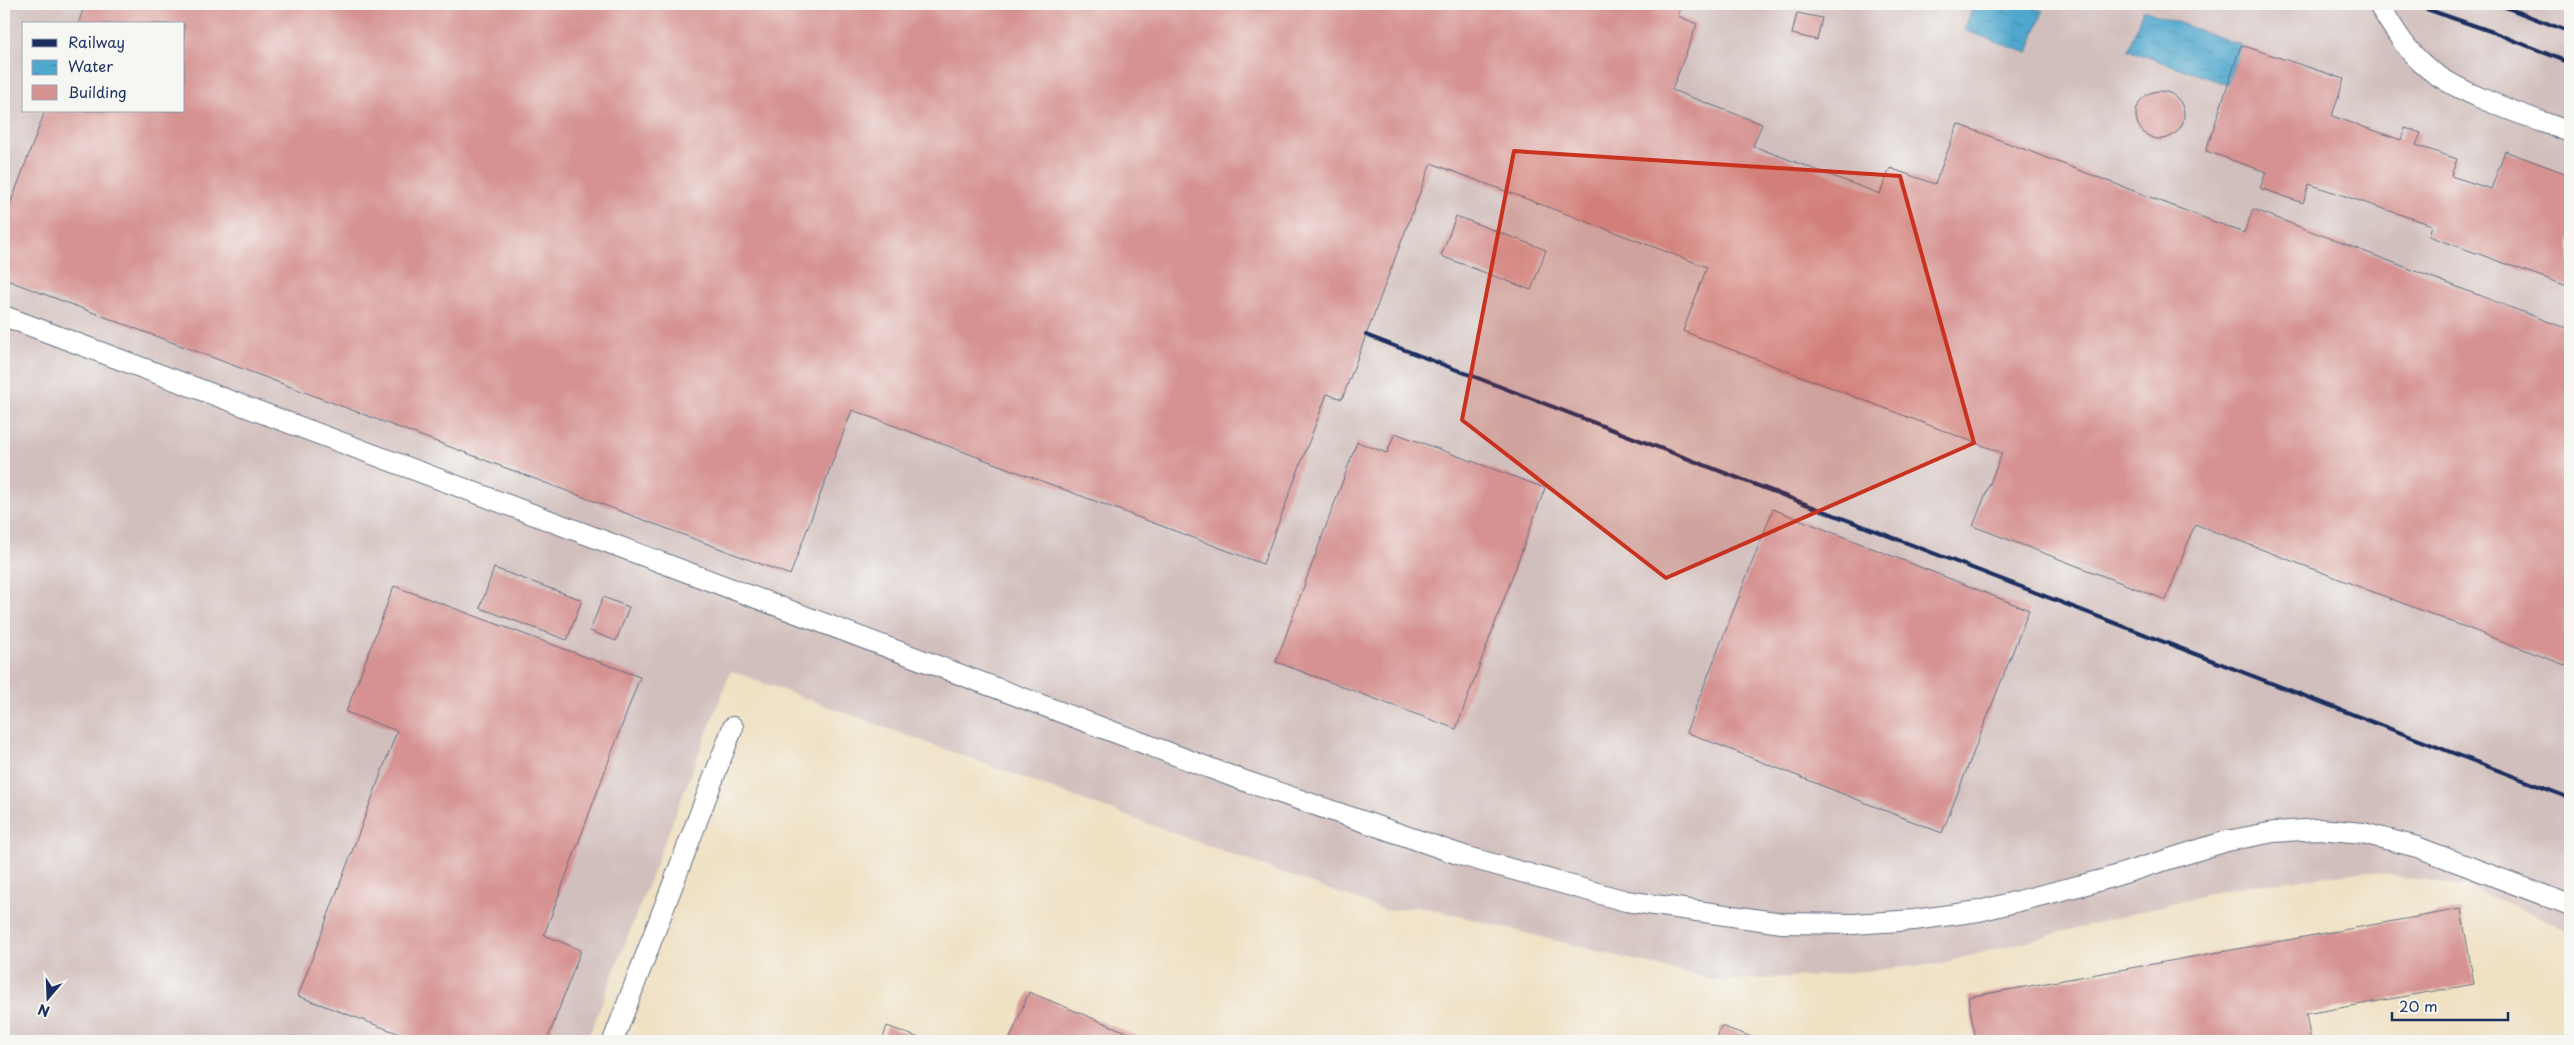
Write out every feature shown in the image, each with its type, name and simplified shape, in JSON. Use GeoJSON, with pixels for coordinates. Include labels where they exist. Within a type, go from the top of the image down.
{"type":"FeatureCollection","features":[{"type":"Feature","properties":{"kind":"lane"},"geometry":{"type":"LineString","coordinates":[[2378,4],[2405,45],[2425,67],[2454,85],[2570,132]]}},
{"type":"Feature","properties":{"kind":"lane"},"geometry":{"type":"LineString","coordinates":[[4,316],[1239,778],[1464,856],[1626,901],[1782,923],[1854,924],[1914,920],[1979,911],[2102,880],[2227,840],[2274,832],[2318,829],[2363,833],[2417,847],[2570,905]]}},
{"type":"Feature","properties":{"kind":"lane"},"geometry":{"type":"LineString","coordinates":[[613,1041],[733,727]]}},
{"type":"Feature","properties":{"kind":"highlighted area"},"geometry":{"type":"Polygon","coordinates":[[[1514,151],[1900,176],[1974,443],[1666,578],[1462,420],[1514,151]]]}},
{"type":"Feature","properties":{"kind":"shaded area"},"geometry":{"type":"Polygon","coordinates":[[[4,4],[2570,4],[2570,930],[2473,889],[2368,871],[2232,888],[1938,964],[1812,976],[1717,981],[1419,906],[1387,911],[731,671],[587,1041],[4,1041],[4,4]]]}},
{"type":"Feature","properties":{"kind":"water"},"geometry":{"type":"Polygon","coordinates":[[[1974,4],[2022,4],[2043,11],[2028,53],[1964,30],[1974,4]]]}},
{"type":"Feature","properties":{"kind":"water"},"geometry":{"type":"Polygon","coordinates":[[[2143,10],[2241,45],[2228,85],[2128,50],[2143,10]]]}},
{"type":"Feature","properties":{"kind":"building"},"geometry":{"type":"Polygon","coordinates":[[[85,4],[1683,4],[1678,16],[1697,24],[1672,90],[1762,124],[1753,146],[1880,194],[1890,168],[1935,184],[1958,124],[2244,233],[2253,209],[2570,330],[2570,667],[2195,524],[2166,600],[1973,526],[2002,453],[1683,331],[1707,267],[1431,163],[1342,399],[1327,394],[1263,564],[852,410],[790,575],[4,279],[4,221],[45,112],[185,112],[185,22],[79,22],[85,4]]]}},
{"type":"Feature","properties":{"kind":"building"},"geometry":{"type":"Polygon","coordinates":[[[1797,13],[1822,18],[1817,40],[1792,34],[1797,13]]]}},
{"type":"Feature","properties":{"kind":"building"},"geometry":{"type":"Polygon","coordinates":[[[2241,45],[2344,79],[2332,116],[2401,140],[2405,128],[2421,133],[2416,145],[2457,159],[2451,176],[2491,189],[2505,151],[2570,175],[2570,287],[2429,236],[2432,225],[2309,184],[2303,203],[2260,188],[2266,172],[2206,151],[2241,45]]]}},
{"type":"Feature","properties":{"kind":"building"},"geometry":{"type":"Polygon","coordinates":[[[2155,91],[2165,91],[2177,98],[2184,110],[2184,120],[2177,132],[2165,139],[2155,139],[2147,135],[2140,128],[2136,120],[2136,110],[2140,102],[2147,95],[2155,91]]]}},
{"type":"Feature","properties":{"kind":"building"},"geometry":{"type":"Polygon","coordinates":[[[1456,216],[1546,250],[1531,290],[1441,256],[1456,216]]]}},
{"type":"Feature","properties":{"kind":"building"},"geometry":{"type":"Polygon","coordinates":[[[1395,433],[1545,488],[1456,729],[1276,662],[1357,442],[1387,453],[1395,433]]]}},
{"type":"Feature","properties":{"kind":"building"},"geometry":{"type":"Polygon","coordinates":[[[1773,509],[2029,610],[1942,833],[1686,732],[1773,509]]]}},
{"type":"Feature","properties":{"kind":"building"},"geometry":{"type":"Polygon","coordinates":[[[494,568],[582,600],[567,640],[480,608],[494,568]]]}},
{"type":"Feature","properties":{"kind":"building"},"geometry":{"type":"Polygon","coordinates":[[[394,586],[640,677],[544,935],[581,950],[547,1041],[419,1041],[298,996],[397,731],[346,712],[394,586]]]}},
{"type":"Feature","properties":{"kind":"building"},"geometry":{"type":"Polygon","coordinates":[[[603,597],[629,607],[616,641],[590,631],[603,597]]]}},
{"type":"Feature","properties":{"kind":"building"},"geometry":{"type":"Polygon","coordinates":[[[2461,909],[2474,984],[2306,1014],[2311,1041],[1976,1041],[1968,997],[2461,909]]]}},
{"type":"Feature","properties":{"kind":"building"},"geometry":{"type":"Polygon","coordinates":[[[1029,992],[1148,1041],[1009,1041],[1029,992]]]}},
{"type":"Feature","properties":{"kind":"building"},"geometry":{"type":"Polygon","coordinates":[[[887,1026],[927,1041],[882,1041],[887,1026]]]}},
{"type":"Feature","properties":{"kind":"building"},"geometry":{"type":"Polygon","coordinates":[[[1721,1026],[1763,1041],[1716,1041],[1721,1026]]]}},
{"type":"Feature","properties":{"kind":"building"},"geometry":{"type":"Polygon","coordinates":[[[2570,1031],[2570,1041],[2558,1041],[2570,1031]]]}},
{"type":"Feature","properties":{"kind":"railway"},"geometry":{"type":"LineString","coordinates":[[1795,5],[1800,4]]}},
{"type":"Feature","properties":{"kind":"railway"},"geometry":{"type":"LineString","coordinates":[[2412,4],[2493,32],[2570,63]]}},
{"type":"Feature","properties":{"kind":"railway"},"geometry":{"type":"LineString","coordinates":[[2497,4],[2570,32]]}},
{"type":"Feature","properties":{"kind":"railway"},"geometry":{"type":"LineString","coordinates":[[1366,335],[2570,798]]}}]}
